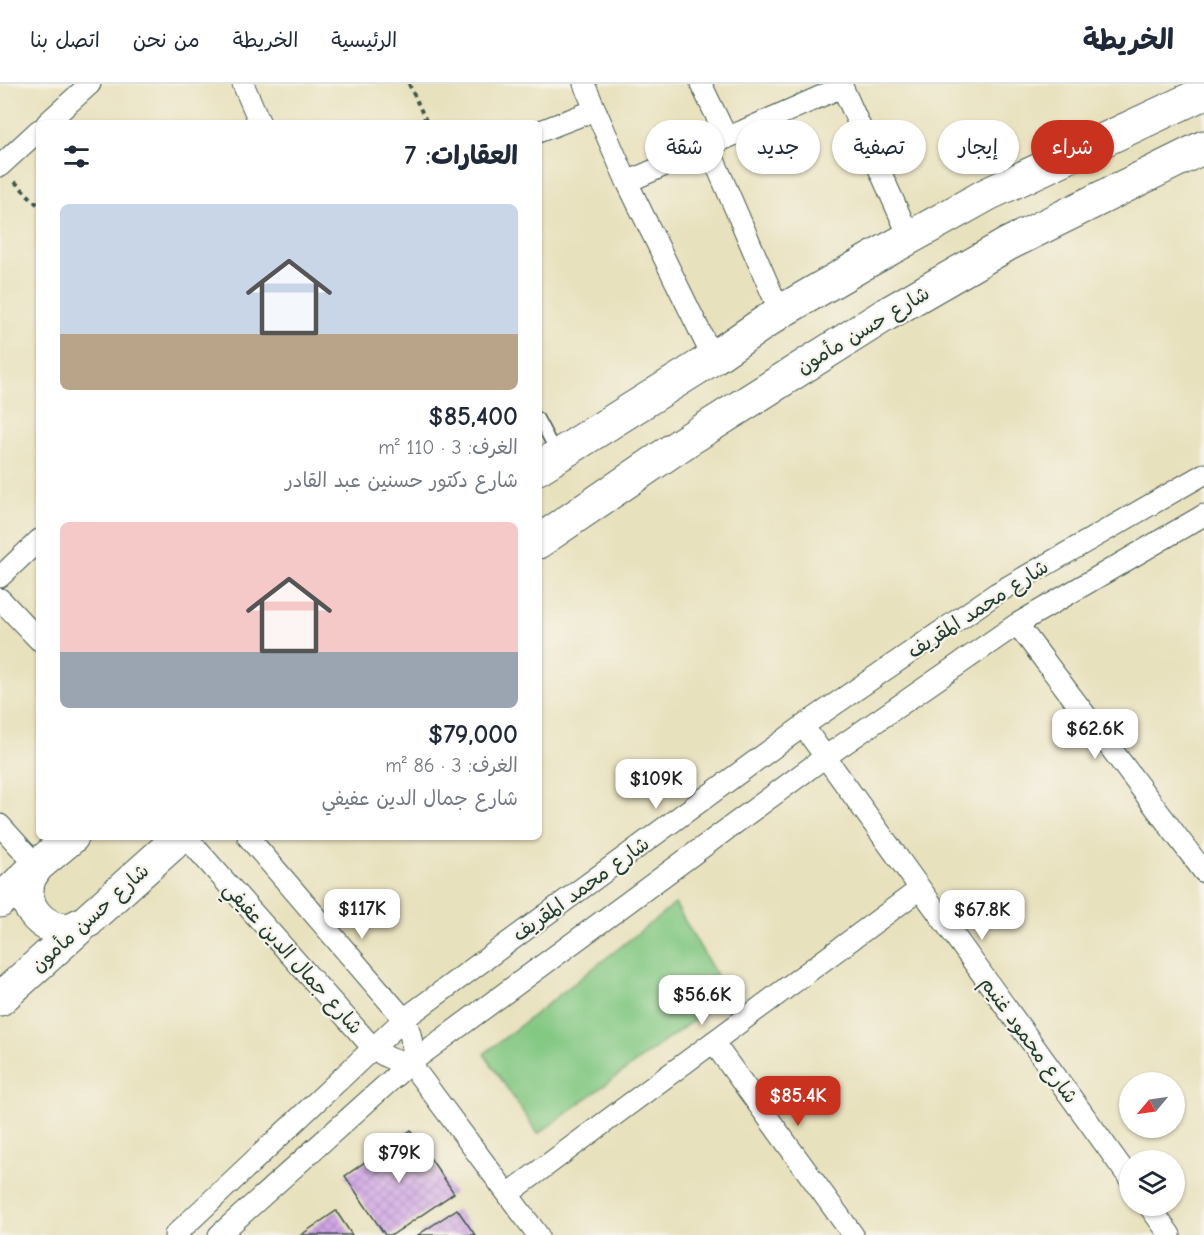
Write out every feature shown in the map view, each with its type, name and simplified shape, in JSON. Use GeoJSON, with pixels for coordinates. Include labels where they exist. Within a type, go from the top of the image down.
{"type":"FeatureCollection","features":[{"type":"Feature","properties":{"kind":"main road"},"geometry":{"type":"LineString","coordinates":[[548,462],[780,312],[988,194],[1204,93]]}},
{"type":"Feature","properties":{"kind":"main road","name":"شارع حسن مأمون"},"geometry":{"type":"LineString","coordinates":[[542,539],[686,441],[885,315],[1008,244],[1204,147]]}},
{"type":"Feature","properties":{"kind":"main road"},"geometry":{"type":"LineString","coordinates":[[0,901],[68,840]]}},
{"type":"Feature","properties":{"kind":"main road","name":"شارع حسن مأمون"},"geometry":{"type":"LineString","coordinates":[[0,999],[177,840]]}},
{"type":"Feature","properties":{"kind":"main road"},"geometry":{"type":"LineString","coordinates":[[38,866],[28,882],[28,901],[36,918],[52,927],[71,929],[88,921]]}},
{"type":"Feature","properties":{"kind":"street"},"geometry":{"type":"LineString","coordinates":[[50,120],[90,84]]}},
{"type":"Feature","properties":{"kind":"street"},"geometry":{"type":"LineString","coordinates":[[243,84],[259,120]]}},
{"type":"Feature","properties":{"kind":"street"},"geometry":{"type":"LineString","coordinates":[[584,84],[627,182],[712,358]]}},
{"type":"Feature","properties":{"kind":"street"},"geometry":{"type":"LineString","coordinates":[[701,84],[712,120]]}},
{"type":"Feature","properties":{"kind":"street"},"geometry":{"type":"LineString","coordinates":[[724,139],[842,85],[910,238]]}},
{"type":"Feature","properties":{"kind":"street"},"geometry":{"type":"LineString","coordinates":[[542,130],[595,110]]}},
{"type":"Feature","properties":{"kind":"street"},"geometry":{"type":"LineString","coordinates":[[4,170],[36,133]]}},
{"type":"Feature","properties":{"kind":"street"},"geometry":{"type":"LineString","coordinates":[[724,158],[780,312]]}},
{"type":"Feature","properties":{"kind":"street"},"geometry":{"type":"LineString","coordinates":[[627,182],[645,174]]}},
{"type":"Feature","properties":{"kind":"street","name":"شارع محمد المقريف"},"geometry":{"type":"LineString","coordinates":[[175,1235],[404,1019],[803,726],[997,593],[1204,474]]}},
{"type":"Feature","properties":{"kind":"street","name":"شارع محمد المقريف"},"geometry":{"type":"LineString","coordinates":[[226,1232],[410,1063],[825,757],[1017,624],[1204,515]]}},
{"type":"Feature","properties":{"kind":"street"},"geometry":{"type":"LineString","coordinates":[[0,577],[36,543]]}},
{"type":"Feature","properties":{"kind":"street"},"geometry":{"type":"LineString","coordinates":[[0,599],[36,637]]}},
{"type":"Feature","properties":{"kind":"street"},"geometry":{"type":"LineString","coordinates":[[1017,624],[1204,872]]}},
{"type":"Feature","properties":{"kind":"street","name":"شارع محمود غنيم"},"geometry":{"type":"LineString","coordinates":[[803,726],[1119,1164]]}},
{"type":"Feature","properties":{"kind":"street"},"geometry":{"type":"LineString","coordinates":[[0,825],[38,866]]}},
{"type":"Feature","properties":{"kind":"street","name":"شارع جمال الدين عفيفي"},"geometry":{"type":"LineString","coordinates":[[189,840],[373,1048],[391,1060],[410,1063]]}},
{"type":"Feature","properties":{"kind":"street"},"geometry":{"type":"LineString","coordinates":[[251,840],[404,1019],[411,1036],[410,1063],[538,1235]]}},
{"type":"Feature","properties":{"kind":"street"},"geometry":{"type":"LineString","coordinates":[[507,1194],[920,889]]}},
{"type":"Feature","properties":{"kind":"street"},"geometry":{"type":"LineString","coordinates":[[713,1042],[853,1235]]}},
{"type":"Feature","properties":{"kind":"street"},"geometry":{"type":"LineString","coordinates":[[1156,1216],[1170,1235]]}},
{"type":"Feature","properties":{"kind":"lane"},"geometry":{"type":"LineString","coordinates":[[542,436],[548,462]]}},
{"type":"Feature","properties":{"kind":"path"},"geometry":{"type":"LineString","coordinates":[[409,84],[426,120]]}},
{"type":"Feature","properties":{"kind":"path"},"geometry":{"type":"LineString","coordinates":[[4,170],[36,203]]}},
{"type":"Feature","properties":{"kind":"green space"},"geometry":{"type":"Polygon","coordinates":[[[675,904],[728,995],[538,1134],[484,1054],[675,904]]]}},
{"type":"Feature","properties":{"kind":"building"},"geometry":{"type":"Polygon","coordinates":[[[411,1130],[454,1193],[392,1235],[385,1235],[345,1176],[411,1130]]]}},
{"type":"Feature","properties":{"kind":"building"},"geometry":{"type":"Polygon","coordinates":[[[457,1209],[475,1235],[418,1235],[457,1209]]]}},
{"type":"Feature","properties":{"kind":"building"},"geometry":{"type":"Polygon","coordinates":[[[336,1211],[352,1235],[301,1235],[336,1211]]]}}]}
